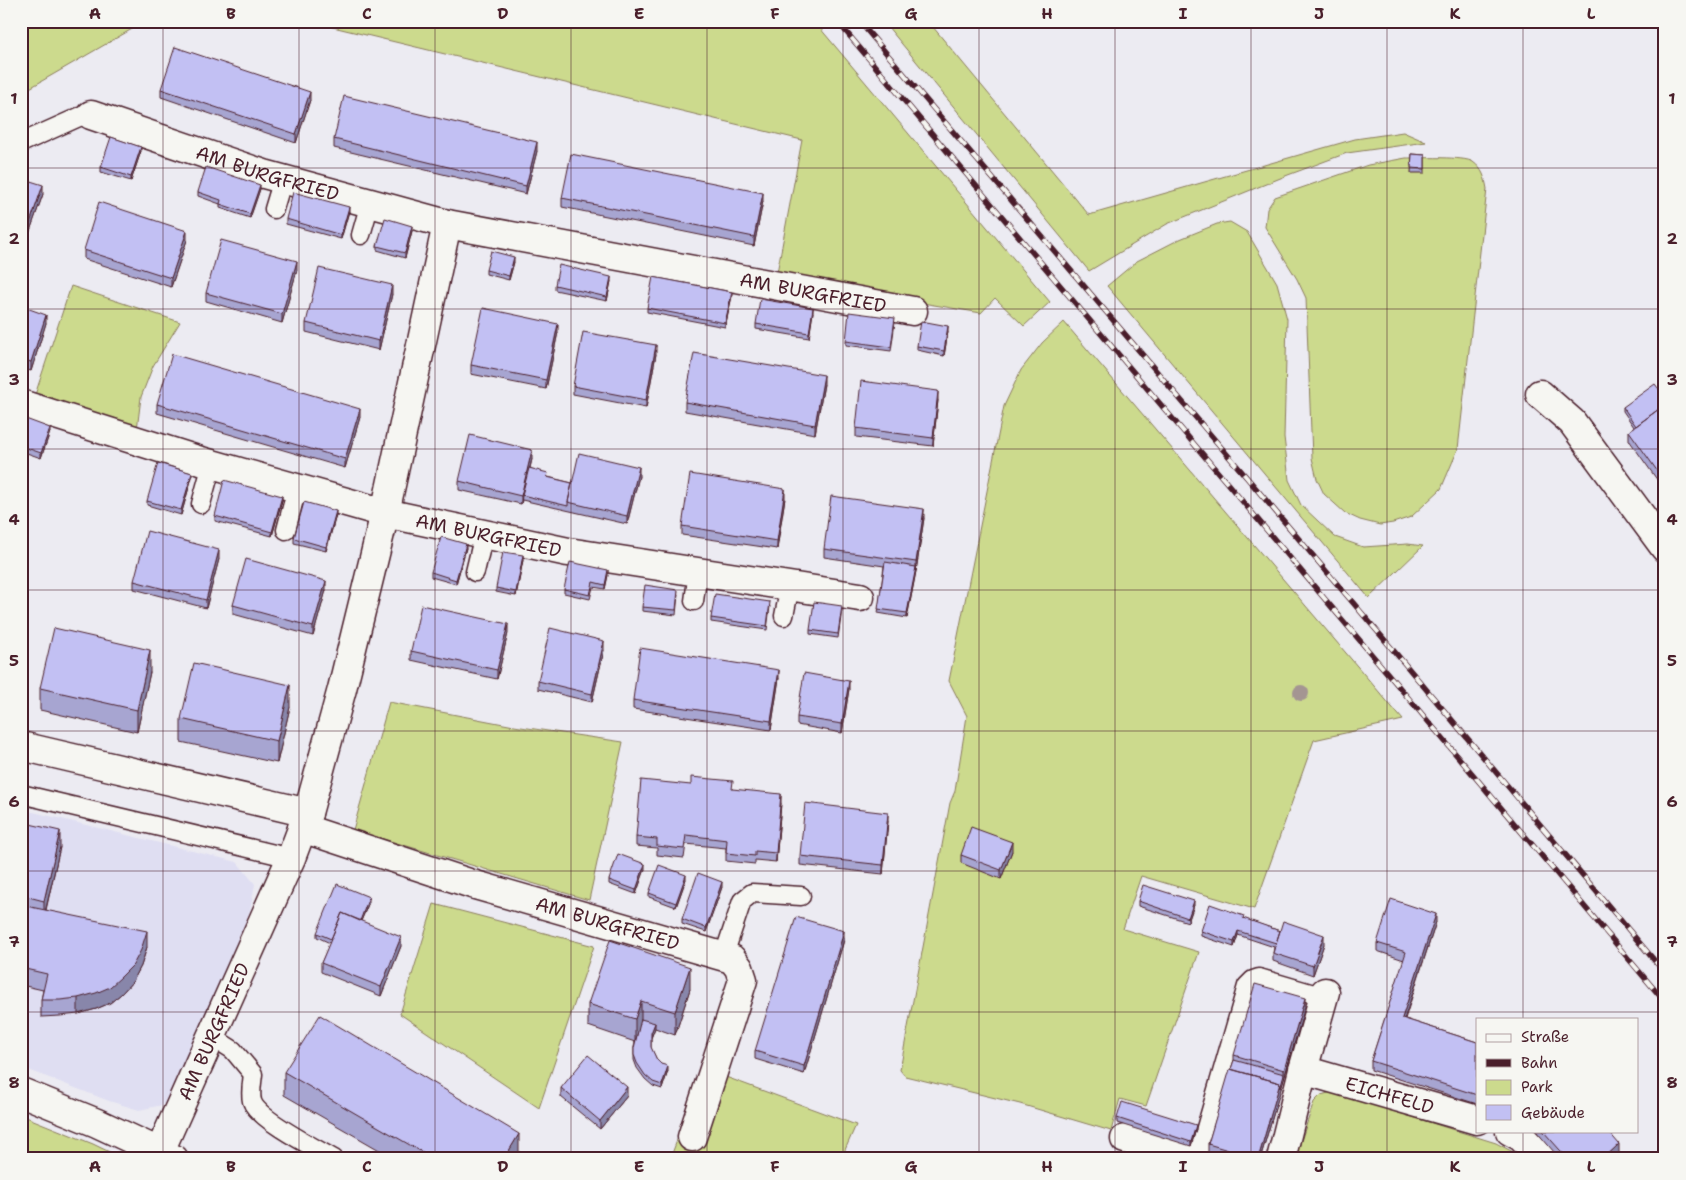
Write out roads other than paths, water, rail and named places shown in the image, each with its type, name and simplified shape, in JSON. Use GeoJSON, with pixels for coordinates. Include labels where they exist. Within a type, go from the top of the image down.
{"type":"FeatureCollection","features":[{"type":"Feature","properties":{"kind":"street","name":"AM BURGFRIED"},"geometry":{"type":"LineString","coordinates":[[91,114],[283,179],[447,224],[912,311]]}},
{"type":"Feature","properties":{"kind":"street","name":"AM BURGFRIED"},"geometry":{"type":"LineString","coordinates":[[167,1155],[211,1036],[291,858],[305,821],[342,689],[385,512],[447,224]]}},
{"type":"Feature","properties":{"kind":"street"},"geometry":{"type":"LineString","coordinates":[[1540,394],[1572,422],[1665,548]]}},
{"type":"Feature","properties":{"kind":"street","name":"AM BURGFRIED"},"geometry":{"type":"LineString","coordinates":[[21,404],[212,464],[385,512],[568,552],[860,597]]}},
{"type":"Feature","properties":{"kind":"street","name":"AM BURGFRIED"},"geometry":{"type":"LineString","coordinates":[[21,746],[305,821],[472,884],[724,955]]}},
{"type":"Feature","properties":{"kind":"street"},"geometry":{"type":"LineString","coordinates":[[692,1137],[743,980],[736,964],[732,959],[724,955]]}},
{"type":"Feature","properties":{"kind":"street"},"geometry":{"type":"LineString","coordinates":[[1281,1159],[1324,995]]}},
{"type":"Feature","properties":{"kind":"street","name":"EICHFELD"},"geometry":{"type":"LineString","coordinates":[[1303,1070],[1476,1120]]}},
{"type":"Feature","properties":{"kind":"street"},"geometry":{"type":"LineString","coordinates":[[21,1092],[167,1155]]}},
{"type":"Feature","properties":{"kind":"street"},"geometry":{"type":"LineString","coordinates":[[1512,1132],[1521,1137],[1543,1159]]}},
{"type":"Feature","properties":{"kind":"street"},"geometry":{"type":"LineString","coordinates":[[1125,1139],[1184,1158]]}},
{"type":"Feature","properties":{"kind":"lane"},"geometry":{"type":"LineString","coordinates":[[21,143],[79,117],[91,114]]}},
{"type":"Feature","properties":{"kind":"lane"},"geometry":{"type":"LineString","coordinates":[[274,209],[283,179]]}},
{"type":"Feature","properties":{"kind":"lane"},"geometry":{"type":"LineString","coordinates":[[361,236],[370,203]]}},
{"type":"Feature","properties":{"kind":"lane"},"geometry":{"type":"LineString","coordinates":[[201,504],[212,464]]}},
{"type":"Feature","properties":{"kind":"lane"},"geometry":{"type":"LineString","coordinates":[[286,530],[297,488]]}},
{"type":"Feature","properties":{"kind":"lane"},"geometry":{"type":"LineString","coordinates":[[475,572],[484,534]]}},
{"type":"Feature","properties":{"kind":"lane"},"geometry":{"type":"LineString","coordinates":[[694,601],[698,572]]}},
{"type":"Feature","properties":{"kind":"lane"},"geometry":{"type":"LineString","coordinates":[[784,616],[790,586]]}},
{"type":"Feature","properties":{"kind":"lane"},"geometry":{"type":"LineString","coordinates":[[21,794],[291,858]]}},
{"type":"Feature","properties":{"kind":"lane"},"geometry":{"type":"LineString","coordinates":[[724,955],[742,901],[752,893],[801,896]]}},
{"type":"Feature","properties":{"kind":"lane"},"geometry":{"type":"LineString","coordinates":[[1184,1158],[1247,986],[1253,980],[1259,978],[1324,995]]}},
{"type":"Feature","properties":{"kind":"lane"},"geometry":{"type":"LineString","coordinates":[[211,1036],[233,1050],[245,1062],[253,1074],[251,1091],[253,1103],[266,1119],[334,1159]]}},
{"type":"Feature","properties":{"kind":"railway"},"geometry":{"type":"LineString","coordinates":[[837,21],[1665,1002]]}},
{"type":"Feature","properties":{"kind":"railway"},"geometry":{"type":"LineString","coordinates":[[859,21],[1665,973]]}}]}
